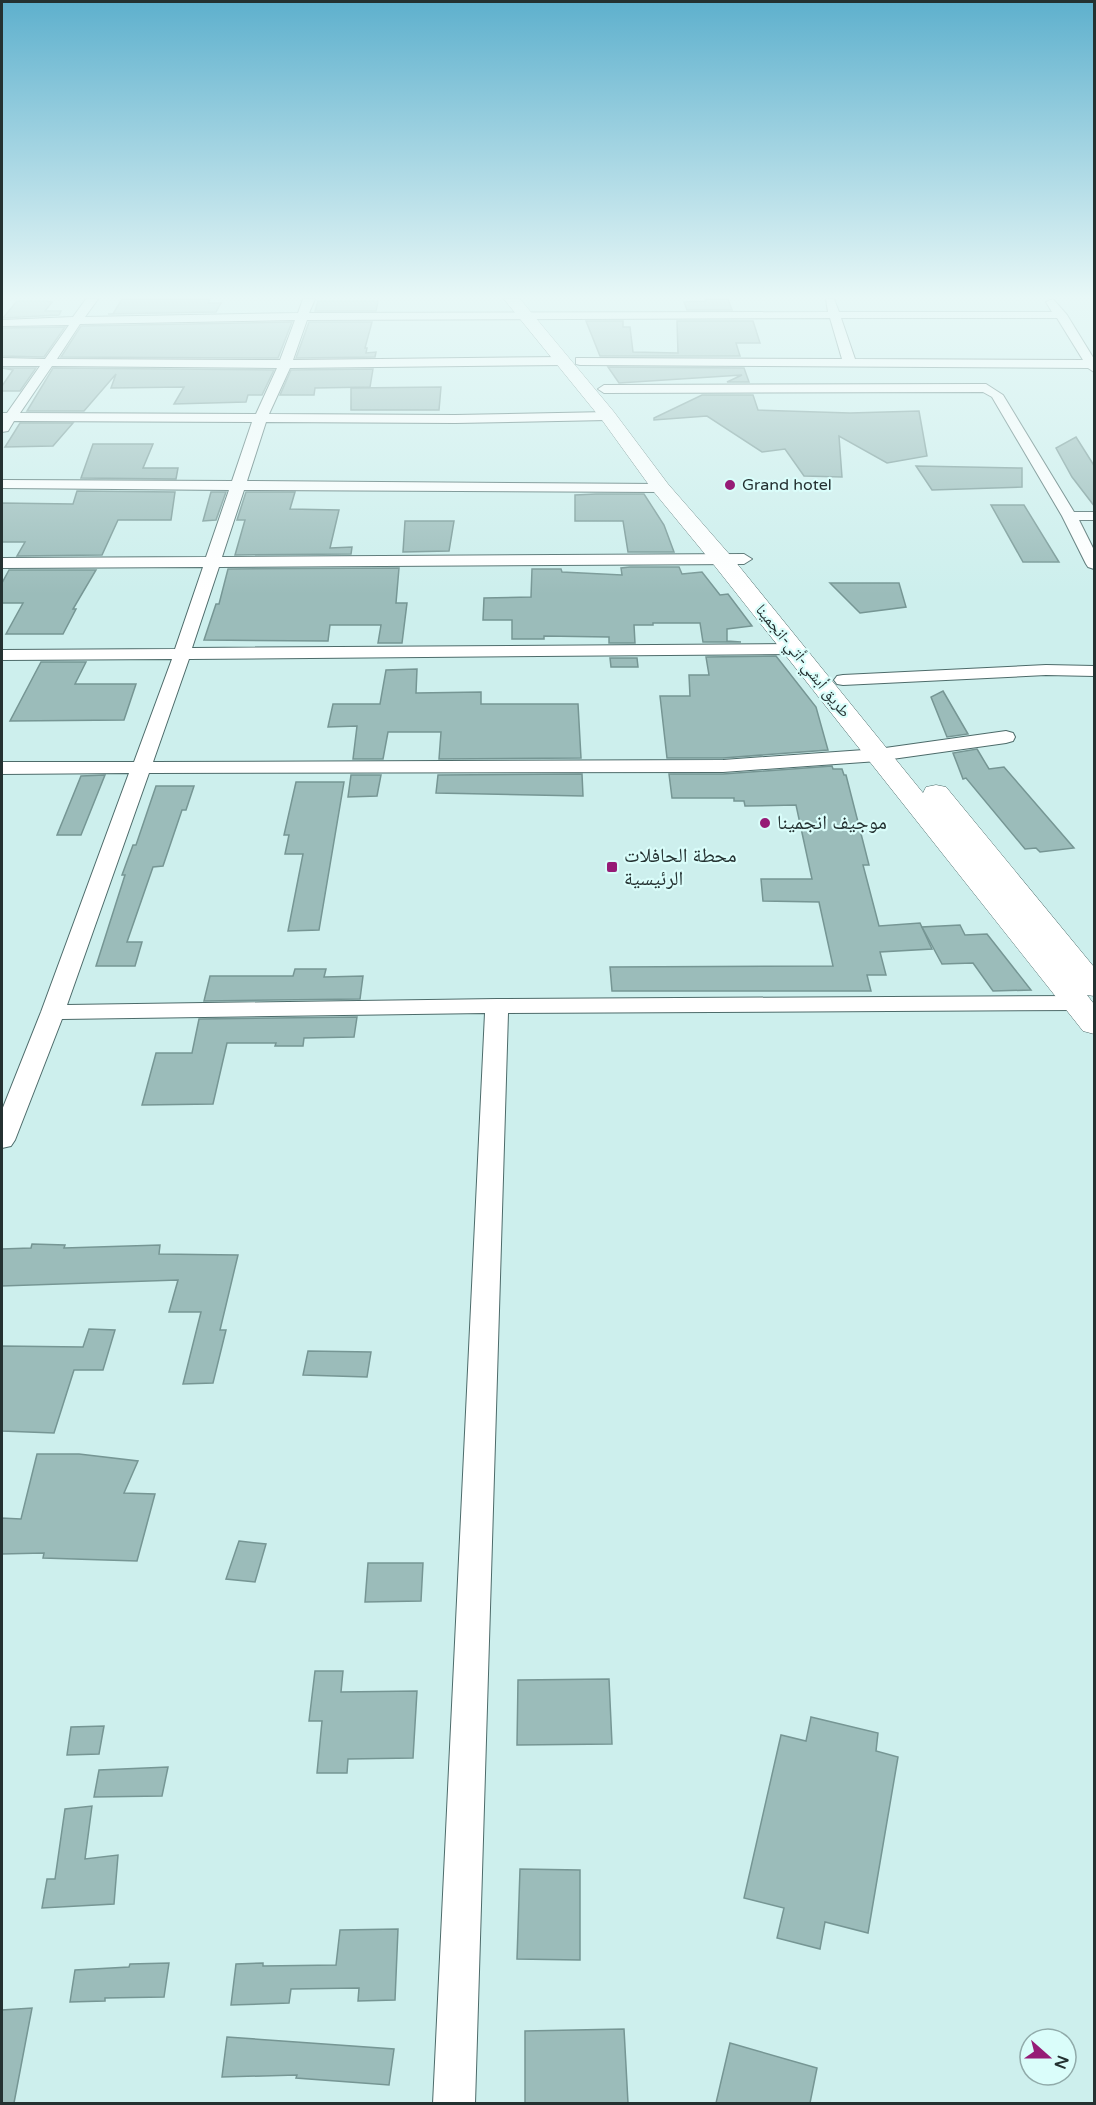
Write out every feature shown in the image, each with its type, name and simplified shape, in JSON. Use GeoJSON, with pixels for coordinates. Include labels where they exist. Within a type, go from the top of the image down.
{"type":"FeatureCollection","features":[{"type":"Feature","properties":{"kind":"highway","name":"طريق أبشي-أتي-انجمينا"},"geometry":{"type":"LineString","coordinates":[[596,397],[661,488],[733,559],[794,649],[981,885],[1086,995],[1095,1024]]}},
{"type":"Feature","properties":{"kind":"highway"},"geometry":{"type":"LineString","coordinates":[[610,397],[733,559],[843,680],[1011,882],[1086,995]]}},
{"type":"Feature","properties":{"kind":"highway"},"geometry":{"type":"LineString","coordinates":[[981,885],[1011,882]]}},
{"type":"Feature","properties":{"kind":"street"},"geometry":{"type":"LineString","coordinates":[[2,430],[6,417],[21,397]]}},
{"type":"Feature","properties":{"kind":"street"},"geometry":{"type":"LineString","coordinates":[[2,1140],[52,1012],[182,654],[260,420],[270,397]]}},
{"type":"Feature","properties":{"kind":"street"},"geometry":{"type":"LineString","coordinates":[[998,397],[1095,564]]}},
{"type":"Feature","properties":{"kind":"street"},"geometry":{"type":"LineString","coordinates":[[6,417],[260,420],[608,416]]}},
{"type":"Feature","properties":{"kind":"street"},"geometry":{"type":"LineString","coordinates":[[2,484],[661,488]]}},
{"type":"Feature","properties":{"kind":"street"},"geometry":{"type":"LineString","coordinates":[[1069,516],[1095,516]]}},
{"type":"Feature","properties":{"kind":"street"},"geometry":{"type":"LineString","coordinates":[[2,563],[733,559]]}},
{"type":"Feature","properties":{"kind":"street"},"geometry":{"type":"LineString","coordinates":[[2,655],[794,649]]}},
{"type":"Feature","properties":{"kind":"street"},"geometry":{"type":"LineString","coordinates":[[843,680],[1046,670],[1095,671]]}},
{"type":"Feature","properties":{"kind":"street"},"geometry":{"type":"LineString","coordinates":[[2,768],[723,766],[878,755],[1006,737]]}},
{"type":"Feature","properties":{"kind":"street"},"geometry":{"type":"LineString","coordinates":[[52,1012],[1086,995]]}},
{"type":"Feature","properties":{"kind":"street"},"geometry":{"type":"LineString","coordinates":[[454,2103],[460,1898],[497,1006]]}},
{"type":"Feature","properties":{"kind":"building"},"geometry":{"type":"Polygon","coordinates":[[[35,397],[96,397],[84,411],[27,411],[35,397]]]}},
{"type":"Feature","properties":{"kind":"building"},"geometry":{"type":"Polygon","coordinates":[[[178,397],[247,397],[246,402],[174,404],[178,397]]]}},
{"type":"Feature","properties":{"kind":"building"},"geometry":{"type":"Polygon","coordinates":[[[351,397],[440,397],[439,410],[351,410],[351,397]]]}},
{"type":"Feature","properties":{"kind":"building"},"geometry":{"type":"Polygon","coordinates":[[[697,397],[754,397],[758,410],[850,413],[919,411],[927,456],[887,463],[839,436],[842,477],[804,476],[785,449],[762,452],[707,416],[654,420],[697,397]]]}},
{"type":"Feature","properties":{"kind":"building"},"geometry":{"type":"Polygon","coordinates":[[[20,423],[73,423],[53,446],[5,447],[20,423]]]}},
{"type":"Feature","properties":{"kind":"building"},"geometry":{"type":"Polygon","coordinates":[[[1076,437],[1095,467],[1095,507],[1072,477],[1056,448],[1076,437]]]}},
{"type":"Feature","properties":{"kind":"building"},"geometry":{"type":"Polygon","coordinates":[[[93,444],[153,444],[143,468],[178,468],[176,479],[81,478],[93,444]]]}},
{"type":"Feature","properties":{"kind":"building"},"geometry":{"type":"Polygon","coordinates":[[[916,466],[1022,468],[1022,487],[932,490],[916,466]]]}},
{"type":"Feature","properties":{"kind":"building"},"geometry":{"type":"Polygon","coordinates":[[[77,491],[175,492],[171,520],[118,520],[102,555],[17,556],[25,542],[2,542],[2,503],[73,504],[77,491]]]}},
{"type":"Feature","properties":{"kind":"building"},"geometry":{"type":"Polygon","coordinates":[[[211,492],[226,492],[216,520],[203,521],[211,492]]]}},
{"type":"Feature","properties":{"kind":"building"},"geometry":{"type":"Polygon","coordinates":[[[246,492],[295,492],[290,509],[339,510],[330,548],[352,547],[351,554],[235,555],[245,520],[237,520],[246,492]]]}},
{"type":"Feature","properties":{"kind":"building"},"geometry":{"type":"Polygon","coordinates":[[[644,494],[664,525],[674,552],[628,552],[623,521],[575,521],[575,495],[644,494]]]}},
{"type":"Feature","properties":{"kind":"building"},"geometry":{"type":"Polygon","coordinates":[[[991,505],[1024,505],[1059,562],[1023,562],[991,505]]]}},
{"type":"Feature","properties":{"kind":"building"},"geometry":{"type":"Polygon","coordinates":[[[405,521],[454,521],[449,551],[403,552],[405,521]]]}},
{"type":"Feature","properties":{"kind":"building"},"geometry":{"type":"Polygon","coordinates":[[[679,567],[682,574],[702,572],[720,595],[728,594],[752,626],[727,629],[727,641],[741,642],[703,642],[700,623],[634,625],[635,643],[609,643],[609,637],[544,636],[544,639],[512,639],[512,620],[483,620],[484,598],[531,597],[532,569],[561,569],[562,572],[622,575],[621,568],[679,567]]]}},
{"type":"Feature","properties":{"kind":"building"},"geometry":{"type":"Polygon","coordinates":[[[399,568],[396,603],[407,603],[402,643],[378,643],[381,625],[330,625],[328,641],[204,640],[216,604],[219,604],[228,569],[399,568]]]}},
{"type":"Feature","properties":{"kind":"building"},"geometry":{"type":"Polygon","coordinates":[[[9,570],[96,570],[73,609],[76,609],[63,634],[6,634],[23,603],[2,603],[2,583],[9,570]]]}},
{"type":"Feature","properties":{"kind":"building"},"geometry":{"type":"Polygon","coordinates":[[[830,583],[899,583],[906,607],[860,613],[830,583]]]}},
{"type":"Feature","properties":{"kind":"building"},"geometry":{"type":"Polygon","coordinates":[[[776,656],[816,707],[828,750],[723,758],[667,758],[660,696],[690,696],[689,675],[709,675],[706,657],[776,656]]]}},
{"type":"Feature","properties":{"kind":"building"},"geometry":{"type":"Polygon","coordinates":[[[610,658],[637,658],[638,667],[611,667],[610,658]]]}},
{"type":"Feature","properties":{"kind":"building"},"geometry":{"type":"Polygon","coordinates":[[[41,662],[86,662],[75,684],[136,684],[124,720],[10,721],[41,662]]]}},
{"type":"Feature","properties":{"kind":"building"},"geometry":{"type":"Polygon","coordinates":[[[417,669],[416,693],[481,692],[481,704],[578,704],[581,758],[439,759],[441,732],[388,732],[383,759],[353,759],[357,726],[328,727],[333,704],[380,704],[386,670],[417,669]]]}},
{"type":"Feature","properties":{"kind":"building"},"geometry":{"type":"Polygon","coordinates":[[[943,691],[968,734],[947,737],[931,697],[943,691]]]}},
{"type":"Feature","properties":{"kind":"building"},"geometry":{"type":"Polygon","coordinates":[[[977,749],[989,769],[1004,767],[1074,848],[1040,852],[1036,848],[1025,849],[966,778],[963,779],[953,753],[977,749]]]}},
{"type":"Feature","properties":{"kind":"building"},"geometry":{"type":"Polygon","coordinates":[[[832,766],[833,769],[842,769],[846,775],[869,865],[863,865],[879,926],[920,923],[932,949],[880,952],[886,975],[867,975],[871,991],[612,991],[610,967],[833,966],[819,902],[763,901],[761,879],[812,879],[796,805],[745,806],[744,801],[734,801],[734,798],[672,798],[669,774],[723,774],[832,766]]]}},
{"type":"Feature","properties":{"kind":"building"},"geometry":{"type":"Polygon","coordinates":[[[582,774],[583,796],[436,793],[438,775],[582,774]]]}},
{"type":"Feature","properties":{"kind":"building"},"geometry":{"type":"Polygon","coordinates":[[[105,775],[81,835],[57,835],[81,776],[105,775]]]}},
{"type":"Feature","properties":{"kind":"building"},"geometry":{"type":"Polygon","coordinates":[[[351,775],[381,775],[377,796],[348,797],[351,775]]]}},
{"type":"Feature","properties":{"kind":"building"},"geometry":{"type":"Polygon","coordinates":[[[296,782],[344,782],[319,930],[288,931],[303,854],[285,854],[289,835],[284,835],[296,782]]]}},
{"type":"Feature","properties":{"kind":"building"},"geometry":{"type":"Polygon","coordinates":[[[156,786],[194,786],[186,810],[182,810],[163,866],[153,867],[127,942],[142,942],[135,966],[96,966],[125,875],[122,875],[133,845],[136,845],[156,786]]]}},
{"type":"Feature","properties":{"kind":"building"},"geometry":{"type":"Polygon","coordinates":[[[960,925],[965,935],[987,934],[1031,990],[993,991],[973,963],[942,964],[922,927],[960,925]]]}},
{"type":"Feature","properties":{"kind":"building"},"geometry":{"type":"Polygon","coordinates":[[[295,969],[326,969],[324,977],[363,976],[360,999],[204,1001],[210,976],[293,976],[295,969]]]}},
{"type":"Feature","properties":{"kind":"building"},"geometry":{"type":"Polygon","coordinates":[[[357,1017],[354,1037],[304,1038],[303,1046],[275,1046],[276,1043],[227,1043],[213,1104],[142,1105],[156,1053],[192,1053],[199,1019],[357,1017]]]}},
{"type":"Feature","properties":{"kind":"building"},"geometry":{"type":"Polygon","coordinates":[[[32,1244],[65,1245],[64,1248],[160,1245],[159,1254],[238,1255],[220,1330],[226,1330],[213,1383],[183,1384],[201,1312],[169,1312],[178,1280],[2,1286],[2,1249],[31,1248],[32,1244]]]}},
{"type":"Feature","properties":{"kind":"building"},"geometry":{"type":"Polygon","coordinates":[[[89,1329],[115,1330],[103,1370],[74,1370],[54,1433],[2,1431],[2,1346],[83,1347],[89,1329]]]}},
{"type":"Feature","properties":{"kind":"building"},"geometry":{"type":"Polygon","coordinates":[[[308,1351],[371,1352],[367,1377],[303,1375],[308,1351]]]}},
{"type":"Feature","properties":{"kind":"building"},"geometry":{"type":"Polygon","coordinates":[[[37,1454],[79,1454],[138,1461],[124,1493],[155,1494],[137,1561],[43,1558],[44,1553],[2,1554],[2,1518],[21,1519],[37,1454]]]}},
{"type":"Feature","properties":{"kind":"building"},"geometry":{"type":"Polygon","coordinates":[[[239,1541],[266,1544],[255,1582],[226,1579],[239,1541]]]}},
{"type":"Feature","properties":{"kind":"building"},"geometry":{"type":"Polygon","coordinates":[[[368,1563],[423,1563],[421,1601],[365,1602],[368,1563]]]}},
{"type":"Feature","properties":{"kind":"building"},"geometry":{"type":"Polygon","coordinates":[[[315,1671],[343,1671],[341,1692],[417,1691],[413,1758],[348,1759],[347,1773],[317,1773],[322,1721],[309,1721],[315,1671]]]}},
{"type":"Feature","properties":{"kind":"building"},"geometry":{"type":"Polygon","coordinates":[[[609,1679],[612,1744],[517,1745],[518,1680],[609,1679]]]}},
{"type":"Feature","properties":{"kind":"building"},"geometry":{"type":"Polygon","coordinates":[[[811,1717],[878,1733],[876,1751],[898,1757],[868,1933],[825,1922],[820,1949],[777,1938],[784,1908],[744,1898],[781,1735],[806,1741],[811,1717]]]}},
{"type":"Feature","properties":{"kind":"building"},"geometry":{"type":"Polygon","coordinates":[[[104,1726],[99,1754],[67,1755],[71,1727],[104,1726]]]}},
{"type":"Feature","properties":{"kind":"building"},"geometry":{"type":"Polygon","coordinates":[[[168,1767],[162,1796],[94,1797],[99,1770],[168,1767]]]}},
{"type":"Feature","properties":{"kind":"building"},"geometry":{"type":"Polygon","coordinates":[[[92,1806],[85,1859],[118,1855],[114,1904],[42,1908],[47,1879],[55,1879],[65,1809],[92,1806]]]}},
{"type":"Feature","properties":{"kind":"building"},"geometry":{"type":"Polygon","coordinates":[[[520,1869],[580,1870],[580,1960],[517,1959],[520,1869]]]}},
{"type":"Feature","properties":{"kind":"building"},"geometry":{"type":"Polygon","coordinates":[[[398,1929],[395,2000],[358,2001],[359,1988],[291,1989],[289,2003],[231,2005],[236,1964],[336,1965],[340,1930],[398,1929]]]}},
{"type":"Feature","properties":{"kind":"building"},"geometry":{"type":"Polygon","coordinates":[[[169,1963],[164,1997],[105,1998],[105,2001],[70,2002],[75,1970],[129,1967],[130,1964],[169,1963]]]}},
{"type":"Feature","properties":{"kind":"building"},"geometry":{"type":"Polygon","coordinates":[[[32,2008],[14,2103],[2,2103],[2,2010],[32,2008]]]}},
{"type":"Feature","properties":{"kind":"building"},"geometry":{"type":"Polygon","coordinates":[[[624,2029],[628,2103],[525,2103],[525,2031],[624,2029]]]}},
{"type":"Feature","properties":{"kind":"building"},"geometry":{"type":"Polygon","coordinates":[[[227,2037],[394,2049],[389,2085],[296,2078],[297,2075],[222,2077],[227,2037]]]}},
{"type":"Feature","properties":{"kind":"building"},"geometry":{"type":"Polygon","coordinates":[[[730,2043],[817,2068],[810,2103],[716,2103],[730,2043]]]}},
{"type":"Feature","properties":{"kind":"place","name":"Grand hotel"},"geometry":{"type":"Point","coordinates":[730,485]}},
{"type":"Feature","properties":{"kind":"place","name":"موجيف انجمينا"},"geometry":{"type":"Point","coordinates":[765,823]}},
{"type":"Feature","properties":{"kind":"place","name":"محطة الحافلات الرئيسية"},"geometry":{"type":"Point","coordinates":[612,867]}}]}
